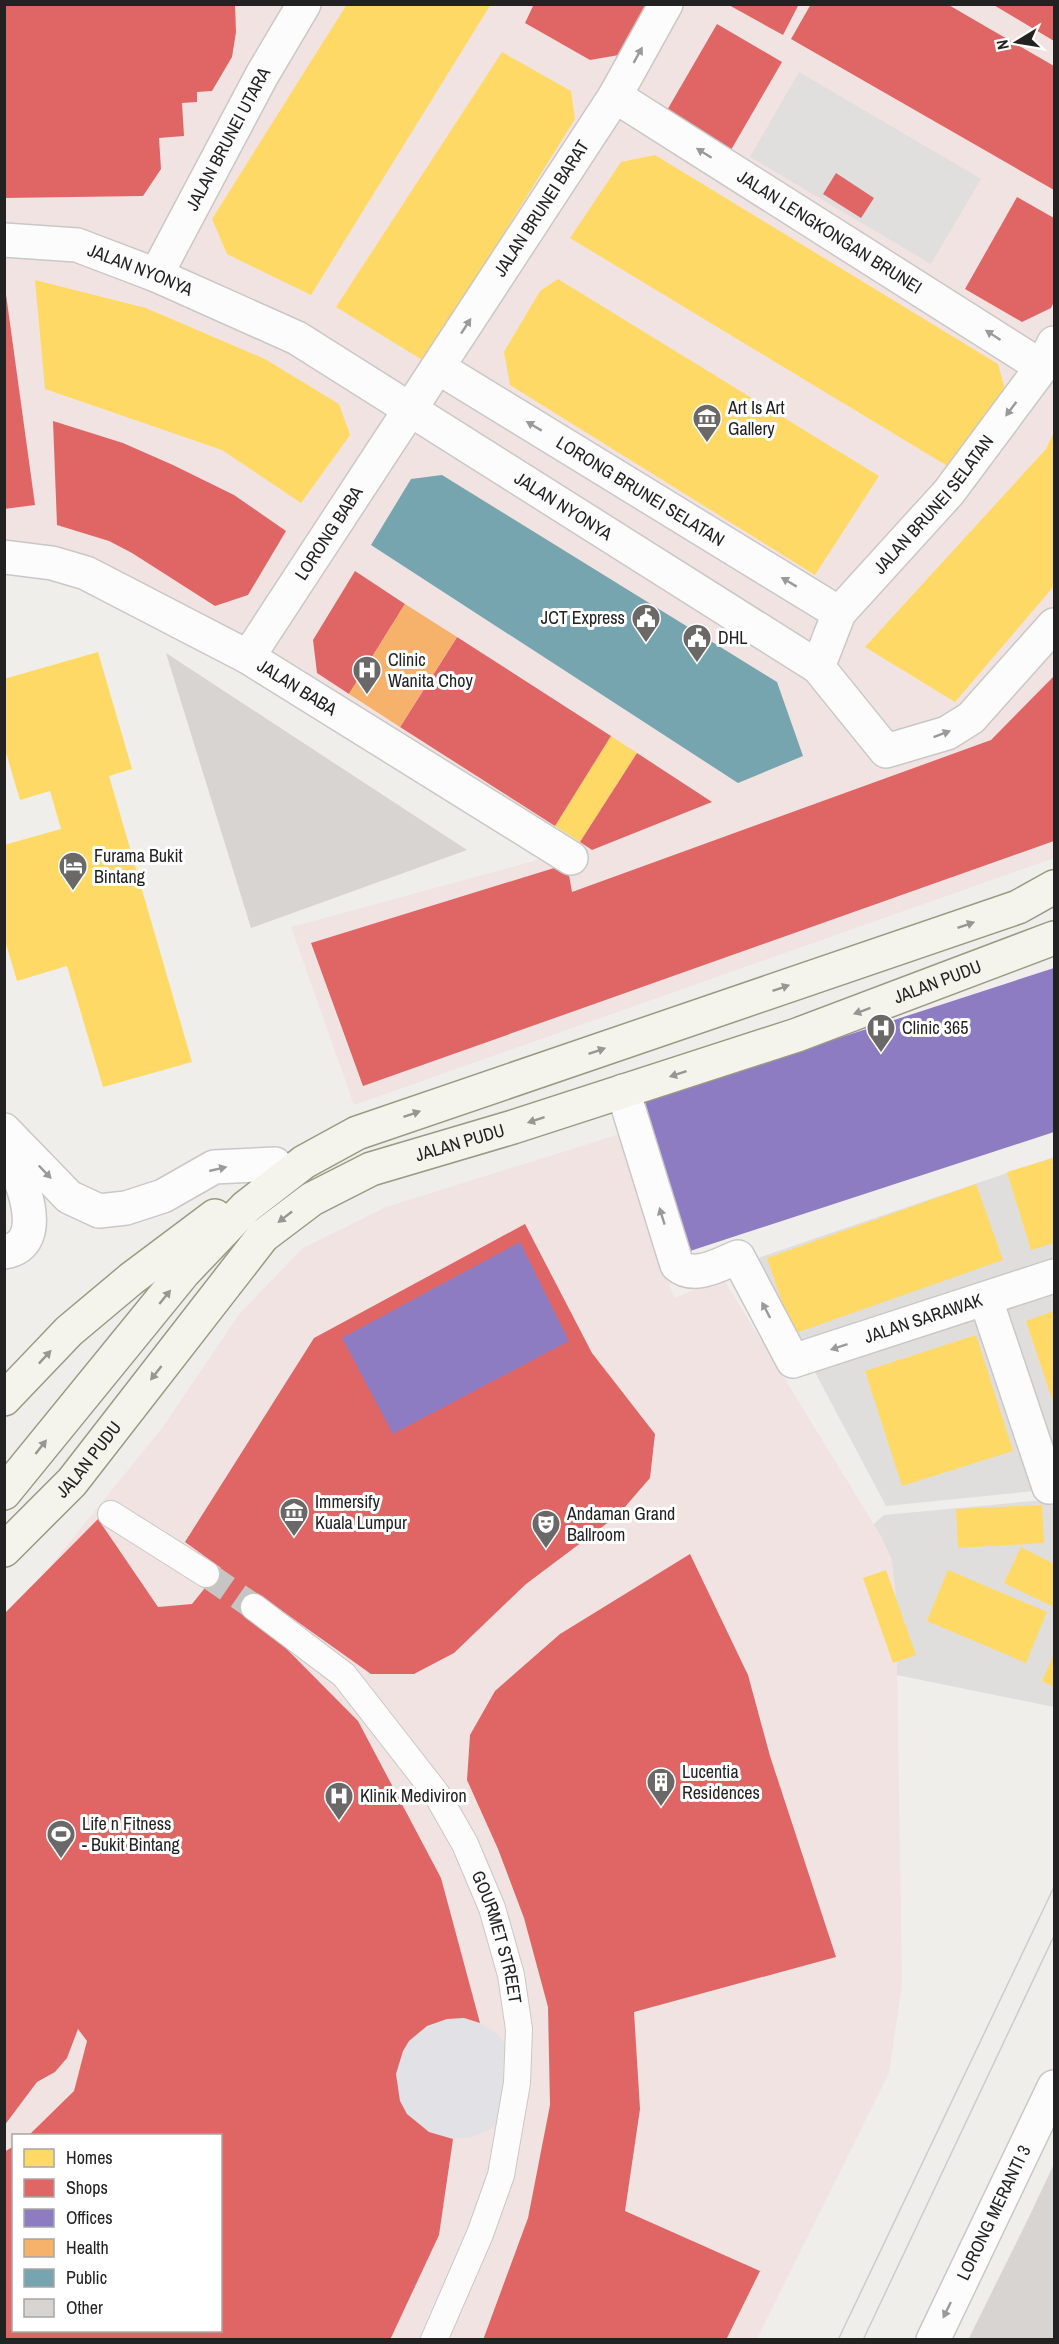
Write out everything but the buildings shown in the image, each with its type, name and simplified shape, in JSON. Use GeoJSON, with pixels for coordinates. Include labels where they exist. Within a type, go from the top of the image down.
{"type":"FeatureCollection","features":[{"type":"Feature","properties":{"kind":"main road"},"geometry":{"type":"LineString","coordinates":[[4,1399],[69,1331],[131,1279],[201,1228],[275,1164],[357,1133],[1018,907],[1054,887]]}},
{"type":"Feature","properties":{"kind":"main road","name":"JALAN PUDU"},"geometry":{"type":"LineString","coordinates":[[4,1550],[72,1482],[258,1242],[295,1209],[334,1185],[371,1169],[797,1035],[1054,938]]}},
{"type":"Feature","properties":{"kind":"main road"},"geometry":{"type":"LineString","coordinates":[[4,1493],[184,1272],[246,1207],[304,1162],[357,1133]]}},
{"type":"Feature","properties":{"kind":"main road"},"geometry":{"type":"LineString","coordinates":[[4,1573],[42,1530],[72,1482]]}},
{"type":"Feature","properties":{"kind":"street","name":"JALAN BRUNEI UTARA"},"geometry":{"type":"LineString","coordinates":[[156,275],[262,75],[304,4]]}},
{"type":"Feature","properties":{"kind":"street","name":"JALAN BRUNEI BARAT"},"geometry":{"type":"LineString","coordinates":[[408,408],[439,368],[615,96],[666,4]]}},
{"type":"Feature","properties":{"kind":"street","name":"JALAN LENGKONGAN BRUNEI"},"geometry":{"type":"LineString","coordinates":[[615,96],[1048,355]]}},
{"type":"Feature","properties":{"kind":"street","name":"JALAN NYONYA"},"geometry":{"type":"LineString","coordinates":[[4,240],[77,245],[156,275],[297,338],[818,667],[886,751],[947,733],[971,718],[1054,625]]}},
{"type":"Feature","properties":{"kind":"street","name":"JALAN BRUNEI SELATAN"},"geometry":{"type":"LineString","coordinates":[[818,667],[839,613],[949,492],[1048,355]]}},
{"type":"Feature","properties":{"kind":"street","name":"LORONG BRUNEI SELATAN"},"geometry":{"type":"LineString","coordinates":[[439,368],[839,613]]}},
{"type":"Feature","properties":{"kind":"street","name":"LORONG BABA"},"geometry":{"type":"LineString","coordinates":[[248,657],[332,531],[408,408]]}},
{"type":"Feature","properties":{"kind":"street","name":"JALAN BABA"},"geometry":{"type":"LineString","coordinates":[[4,557],[51,563],[86,573],[248,657],[571,858]]}},
{"type":"Feature","properties":{"kind":"street","name":"JALAN SARAWAK"},"geometry":{"type":"LineString","coordinates":[[623,1091],[677,1265],[683,1270],[696,1272],[738,1257],[793,1361],[1054,1276]]}},
{"type":"Feature","properties":{"kind":"street"},"geometry":{"type":"LineString","coordinates":[[4,1130],[69,1197],[99,1211],[126,1208],[164,1196],[214,1167],[275,1164]]}},
{"type":"Feature","properties":{"kind":"street"},"geometry":{"type":"LineString","coordinates":[[4,1141],[32,1217],[26,1238],[14,1251],[4,1252]]}},
{"type":"Feature","properties":{"kind":"street"},"geometry":{"type":"LineString","coordinates":[[986,1300],[1049,1487]]}},
{"type":"Feature","properties":{"kind":"street"},"geometry":{"type":"LineString","coordinates":[[111,1514],[206,1574]]}},
{"type":"Feature","properties":{"kind":"street","name":"GOURMET STREET"},"geometry":{"type":"LineString","coordinates":[[254,1608],[344,1675],[436,1792],[465,1844],[492,1908],[511,1976],[519,2029],[517,2083],[501,2175],[480,2234],[434,2340]]}},
{"type":"Feature","properties":{"kind":"street","name":"LORONG MERANTI 3"},"geometry":{"type":"LineString","coordinates":[[933,2340],[1054,2087]]}},
{"type":"Feature","properties":{"kind":"shaded area"},"geometry":{"type":"Polygon","coordinates":[[[4,5],[1054,5],[1054,858],[354,1105],[291,927],[574,850],[5,545],[4,5]]]}},
{"type":"Feature","properties":{"kind":"shaded area"},"geometry":{"type":"Polygon","coordinates":[[[799,72],[981,179],[931,264],[750,157],[799,72]]]}},
{"type":"Feature","properties":{"kind":"shaded area"},"geometry":{"type":"Polygon","coordinates":[[[620,1134],[674,1298],[723,1278],[881,1536],[892,1560],[896,1597],[902,1985],[889,2073],[757,2339],[5,2340],[5,1622],[162,1428],[240,1313],[303,1248],[386,1207],[620,1134]]]}},
{"type":"Feature","properties":{"kind":"shaded area"},"geometry":{"type":"Polygon","coordinates":[[[1054,1157],[1054,1489],[886,1506],[755,1259],[1054,1157]]]}},
{"type":"Feature","properties":{"kind":"shaded area"},"geometry":{"type":"Polygon","coordinates":[[[1054,1499],[1054,1707],[887,1673],[852,1543],[884,1515],[1054,1499]]]}},
{"type":"Feature","properties":{"kind":"shaded area"},"geometry":{"type":"Polygon","coordinates":[[[464,2018],[480,2023],[496,2033],[508,2047],[503,2117],[489,2130],[472,2137],[453,2139],[429,2132],[407,2114],[400,2101],[396,2074],[403,2051],[409,2041],[427,2026],[447,2019],[464,2018]]]}},
{"type":"Feature","properties":{"kind":"tunnel"},"geometry":{"type":"LineString","coordinates":[[206,1574],[254,1607]]}},
{"type":"Feature","properties":{"kind":"tram line"},"geometry":{"type":"LineString","coordinates":[[838,2340],[1054,1887]]}},
{"type":"Feature","properties":{"kind":"tram line"},"geometry":{"type":"LineString","coordinates":[[863,2340],[1054,1936]]}},
{"type":"Feature","properties":{"kind":"place","name":"Art Is Art Gallery"},"geometry":{"type":"Point","coordinates":[707,444]}},
{"type":"Feature","properties":{"kind":"place","name":"JCT Express"},"geometry":{"type":"Point","coordinates":[646,644]}},
{"type":"Feature","properties":{"kind":"place","name":"DHL"},"geometry":{"type":"Point","coordinates":[697,664]}},
{"type":"Feature","properties":{"kind":"place","name":"Clinic Wanita Choy"},"geometry":{"type":"Point","coordinates":[367,696]}},
{"type":"Feature","properties":{"kind":"place","name":"Furama Bukit Bintang"},"geometry":{"type":"Point","coordinates":[73,892]}},
{"type":"Feature","properties":{"kind":"place","name":"Clinic 365"},"geometry":{"type":"Point","coordinates":[881,1054]}},
{"type":"Feature","properties":{"kind":"place","name":"Immersify Kuala Lumpur"},"geometry":{"type":"Point","coordinates":[294,1538]}},
{"type":"Feature","properties":{"kind":"place","name":"Andaman Grand Ballroom"},"geometry":{"type":"Point","coordinates":[546,1550]}},
{"type":"Feature","properties":{"kind":"place","name":"Lucentia Residences"},"geometry":{"type":"Point","coordinates":[661,1808]}},
{"type":"Feature","properties":{"kind":"place","name":"Klinik Mediviron"},"geometry":{"type":"Point","coordinates":[339,1822]}},
{"type":"Feature","properties":{"kind":"place","name":"Life n Fitness - Bukit Bintang"},"geometry":{"type":"Point","coordinates":[61,1860]}}]}
